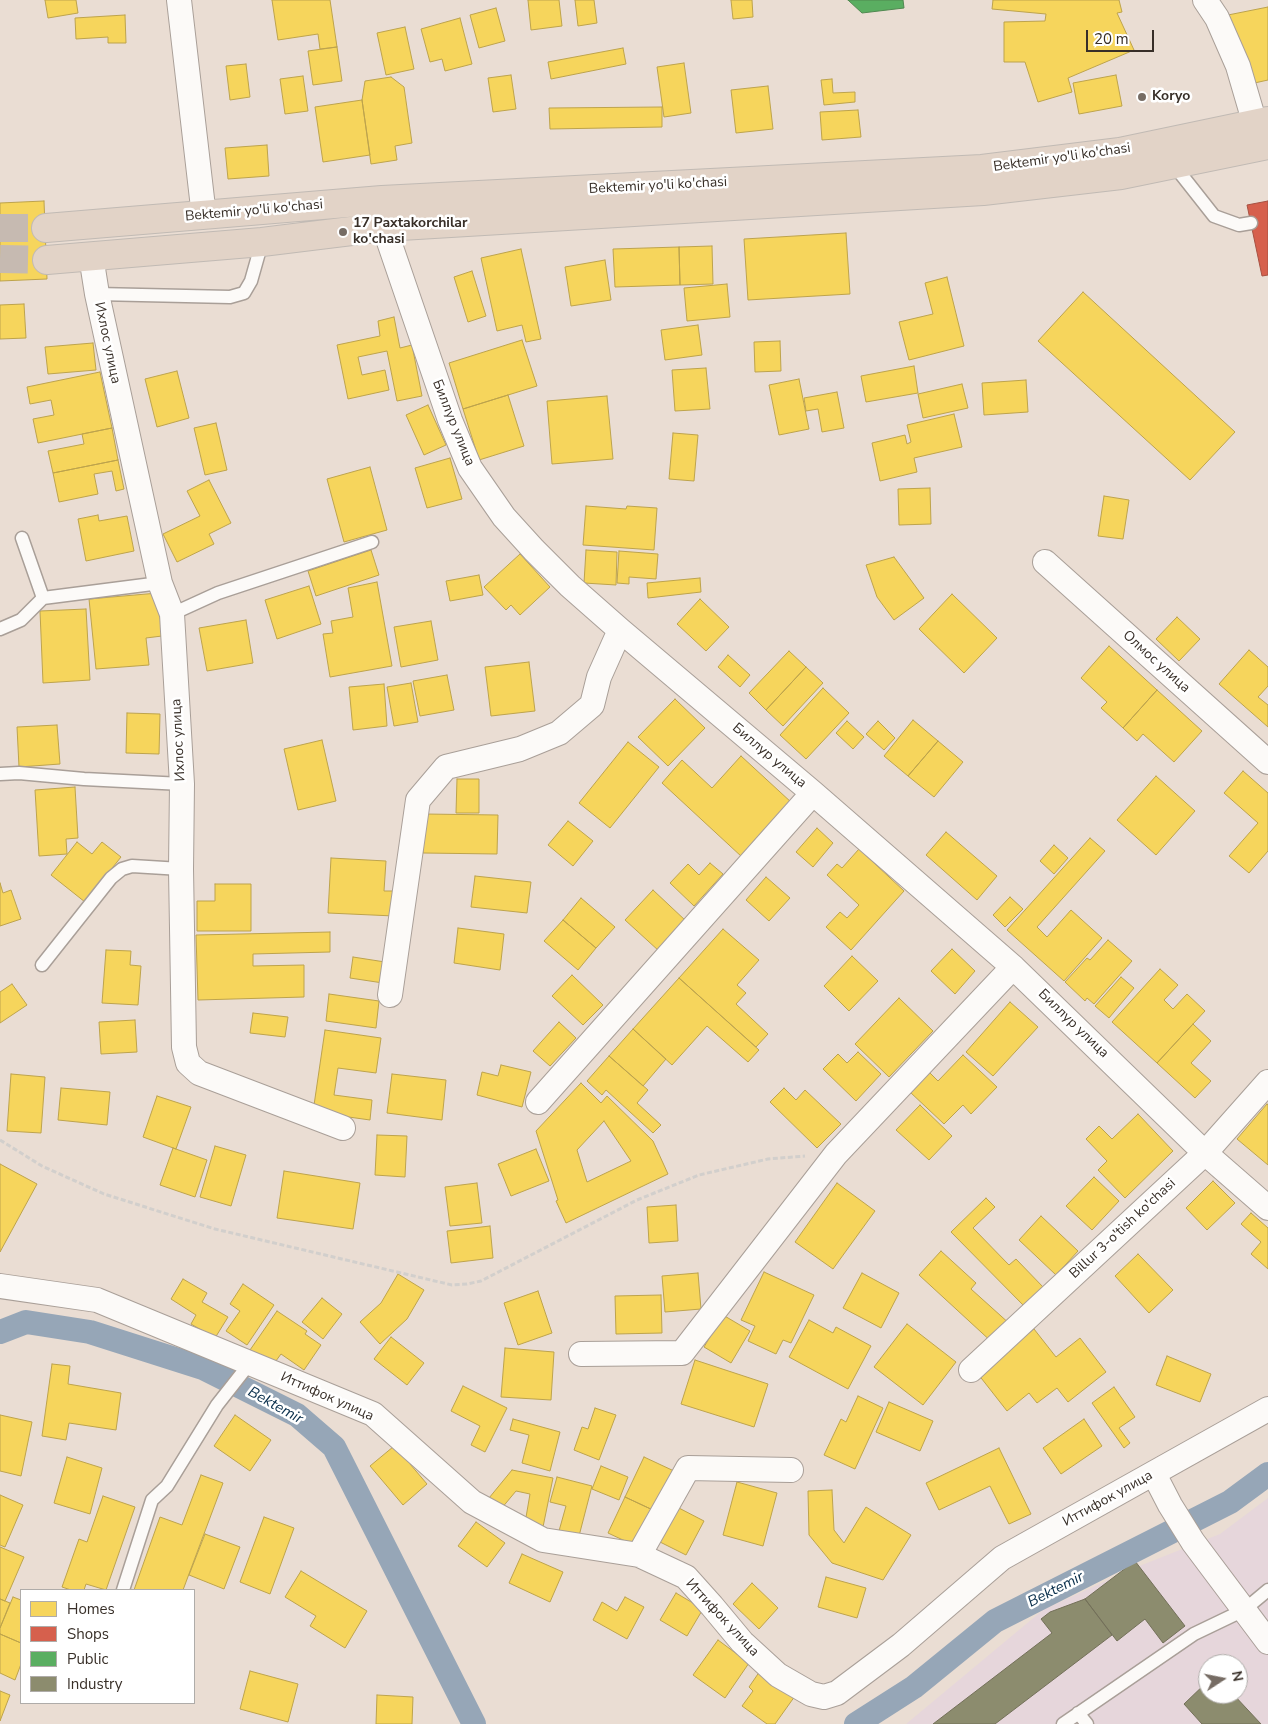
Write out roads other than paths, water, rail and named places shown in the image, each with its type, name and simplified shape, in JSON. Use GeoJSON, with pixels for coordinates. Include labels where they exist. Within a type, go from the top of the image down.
{"type":"FeatureCollection","features":[{"type":"Feature","properties":{"kind":"highway","name":"Bektemir yo'li ko'chasi"},"geometry":{"type":"LineString","coordinates":[[47,260],[262,242],[384,227],[983,191],[1121,175],[1171,153],[1264,130]]}},
{"type":"Feature","properties":{"kind":"highway","name":"Bektemir yo'li ko'chasi"},"geometry":{"type":"LineString","coordinates":[[46,228],[382,200],[982,169],[1120,152],[1171,153]]}},
{"type":"Feature","properties":{"kind":"street"},"geometry":{"type":"LineString","coordinates":[[179,0],[204,216]]}},
{"type":"Feature","properties":{"kind":"street"},"geometry":{"type":"LineString","coordinates":[[1205,0],[1217,18],[1264,130]]}},
{"type":"Feature","properties":{"kind":"street","name":"Биллур улица"},"geometry":{"type":"LineString","coordinates":[[384,227],[450,420],[470,468],[504,517],[570,586],[1013,966],[1205,1153],[1268,1208]]}},
{"type":"Feature","properties":{"kind":"street","name":"Ихлос улица"},"geometry":{"type":"LineString","coordinates":[[91,256],[97,294],[160,583],[172,614],[182,784],[180,870],[184,1047],[188,1063],[199,1073],[344,1128]]}},
{"type":"Feature","properties":{"kind":"street","name":"Олмос улица"},"geometry":{"type":"LineString","coordinates":[[1045,562],[1268,762]]}},
{"type":"Feature","properties":{"kind":"street"},"geometry":{"type":"LineString","coordinates":[[390,995],[418,800],[446,767],[520,749],[558,733],[592,705],[599,677],[620,630]]}},
{"type":"Feature","properties":{"kind":"street"},"geometry":{"type":"LineString","coordinates":[[538,1102],[813,793]]}},
{"type":"Feature","properties":{"kind":"street"},"geometry":{"type":"LineString","coordinates":[[581,1354],[682,1353],[836,1154],[1013,966]]}},
{"type":"Feature","properties":{"kind":"street","name":"Billur 3-o'tish ko'chasi"},"geometry":{"type":"LineString","coordinates":[[972,1370],[1205,1153],[1268,1082]]}},
{"type":"Feature","properties":{"kind":"street","name":"Иттифок улица"},"geometry":{"type":"LineString","coordinates":[[0,1286],[97,1300],[246,1369],[373,1414],[472,1502],[542,1540],[638,1554],[686,1577],[742,1642],[778,1675],[811,1694],[824,1697],[837,1693],[900,1645],[1002,1558],[1268,1409]]}},
{"type":"Feature","properties":{"kind":"street"},"geometry":{"type":"LineString","coordinates":[[638,1554],[688,1468],[791,1470]]}},
{"type":"Feature","properties":{"kind":"street"},"geometry":{"type":"LineString","coordinates":[[1154,1474],[1170,1505],[1193,1542],[1268,1642]]}},
{"type":"Feature","properties":{"kind":"lane"},"geometry":{"type":"LineString","coordinates":[[1171,153],[1214,216],[1239,225],[1251,223]]}},
{"type":"Feature","properties":{"kind":"lane"},"geometry":{"type":"LineString","coordinates":[[97,294],[230,297],[244,293],[251,282],[262,242]]}},
{"type":"Feature","properties":{"kind":"lane"},"geometry":{"type":"LineString","coordinates":[[22,538],[43,598]]}},
{"type":"Feature","properties":{"kind":"lane"},"geometry":{"type":"LineString","coordinates":[[172,614],[218,593],[372,542]]}},
{"type":"Feature","properties":{"kind":"lane"},"geometry":{"type":"LineString","coordinates":[[0,629],[21,620],[43,598],[160,583]]}},
{"type":"Feature","properties":{"kind":"lane"},"geometry":{"type":"LineString","coordinates":[[0,774],[19,773],[182,784]]}},
{"type":"Feature","properties":{"kind":"lane"},"geometry":{"type":"LineString","coordinates":[[42,965],[111,878],[122,869],[132,866],[180,870]]}},
{"type":"Feature","properties":{"kind":"lane"},"geometry":{"type":"LineString","coordinates":[[123,1589],[152,1500],[167,1486],[217,1405],[246,1369]]}},
{"type":"Feature","properties":{"kind":"lane"},"geometry":{"type":"LineString","coordinates":[[1063,1724],[1194,1634],[1244,1610],[1268,1590]]}},
{"type":"Feature","properties":{"kind":"lane"},"geometry":{"type":"LineString","coordinates":[[1078,1713],[1087,1724]]}},
{"type":"Feature","properties":{"kind":"waterway","name":"Bektemir"},"geometry":{"type":"LineString","coordinates":[[0,1332],[26,1322],[90,1332],[203,1368],[297,1415],[334,1447],[474,1724]]}},
{"type":"Feature","properties":{"kind":"waterway","name":"Bektemir"},"geometry":{"type":"LineString","coordinates":[[856,1724],[914,1687],[995,1621],[1230,1502],[1268,1474]]}},
{"type":"Feature","properties":{"kind":"tunnel"},"geometry":{"type":"LineString","coordinates":[[0,228],[46,228]]}},
{"type":"Feature","properties":{"kind":"tunnel"},"geometry":{"type":"LineString","coordinates":[[0,259],[47,260]]}},
{"type":"Feature","properties":{"kind":"place","name":"Koryo"},"geometry":{"type":"Point","coordinates":[1142,97]}},
{"type":"Feature","properties":{"kind":"place","name":"17 Paxtakorchilar ko'chasi"},"geometry":{"type":"Point","coordinates":[343,232]}}]}
